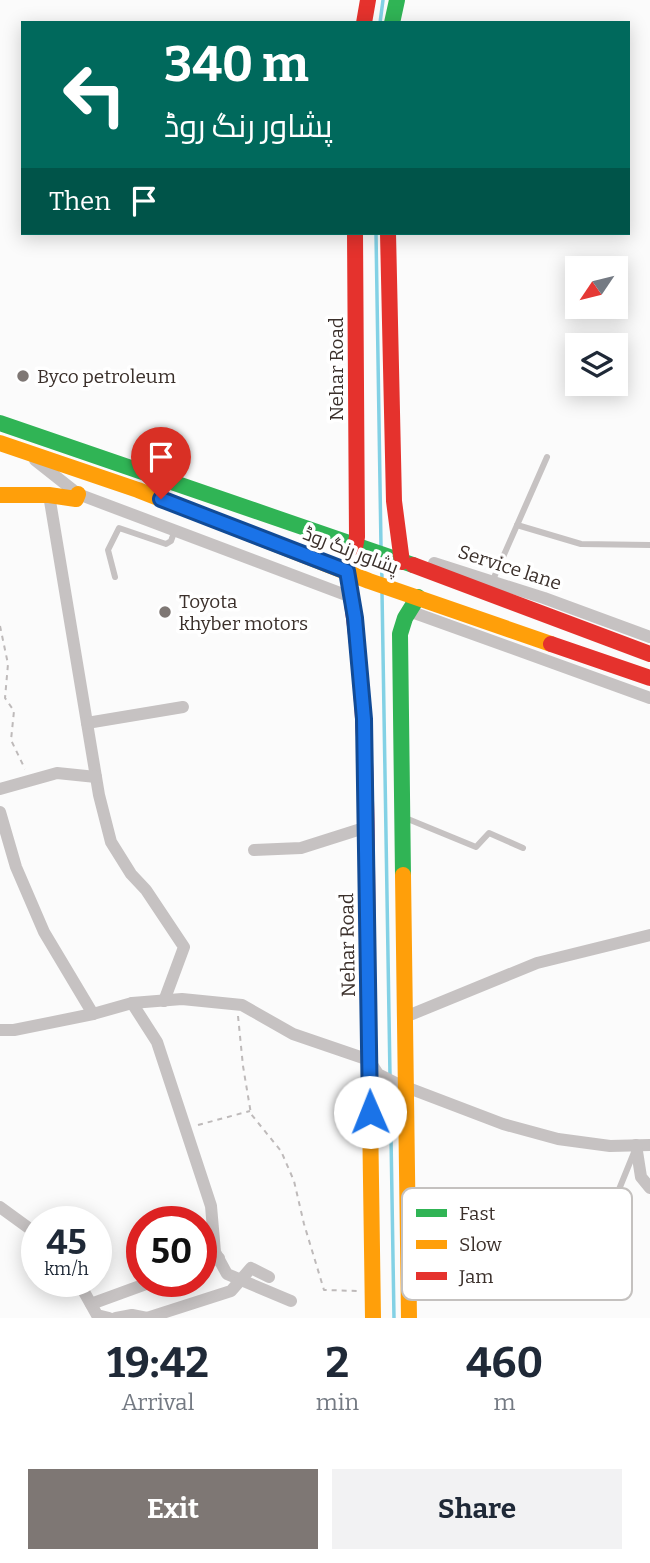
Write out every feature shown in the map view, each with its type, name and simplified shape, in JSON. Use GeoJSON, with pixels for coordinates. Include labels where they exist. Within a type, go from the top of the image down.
{"type":"FeatureCollection","features":[{"type":"Feature","properties":{"kind":"main road"},"geometry":{"type":"LineString","coordinates":[[364,21],[368,0]]}},
{"type":"Feature","properties":{"kind":"main road"},"geometry":{"type":"LineString","coordinates":[[392,21],[397,0]]}},
{"type":"Feature","properties":{"kind":"main road","name":"Nehar Road"},"geometry":{"type":"LineString","coordinates":[[355,235],[360,544]]}},
{"type":"Feature","properties":{"kind":"main road"},"geometry":{"type":"LineString","coordinates":[[388,235],[394,501],[398,557]]}},
{"type":"Feature","properties":{"kind":"main road","name":"پشاور رنگ روڈ"},"geometry":{"type":"LineString","coordinates":[[0,423],[490,588],[650,654]]}},
{"type":"Feature","properties":{"kind":"main road","name":"پشاور رنگ روڈ"},"geometry":{"type":"LineString","coordinates":[[0,443],[138,490],[369,581],[650,678]]}},
{"type":"Feature","properties":{"kind":"main road"},"geometry":{"type":"LineString","coordinates":[[0,495],[49,495],[71,500],[76,499],[78,494]]}},
{"type":"Feature","properties":{"kind":"main road","name":"Nehar Road"},"geometry":{"type":"LineString","coordinates":[[347,571],[364,719],[364,828],[373,1067],[373,1318]]}},
{"type":"Feature","properties":{"kind":"main road"},"geometry":{"type":"LineString","coordinates":[[405,1188],[402,1086],[405,1017],[400,634],[418,597]]}},
{"type":"Feature","properties":{"kind":"main road"},"geometry":{"type":"LineString","coordinates":[[409,1300],[409,1318]]}},
{"type":"Feature","properties":{"kind":"street"},"geometry":{"type":"LineString","coordinates":[[24,452],[78,494],[351,597]]}},
{"type":"Feature","properties":{"kind":"street"},"geometry":{"type":"LineString","coordinates":[[49,495],[96,777],[111,842],[184,947],[164,1001]]}},
{"type":"Feature","properties":{"kind":"street","name":"Service lane"},"geometry":{"type":"LineString","coordinates":[[490,588],[650,637]]}},
{"type":"Feature","properties":{"kind":"street"},"geometry":{"type":"LineString","coordinates":[[409,611],[650,698]]}},
{"type":"Feature","properties":{"kind":"street"},"geometry":{"type":"LineString","coordinates":[[87,723],[183,707]]}},
{"type":"Feature","properties":{"kind":"street"},"geometry":{"type":"LineString","coordinates":[[0,789],[57,773],[96,777]]}},
{"type":"Feature","properties":{"kind":"street"},"geometry":{"type":"LineString","coordinates":[[0,812],[16,867],[44,932],[93,1014]]}},
{"type":"Feature","properties":{"kind":"street"},"geometry":{"type":"LineString","coordinates":[[254,850],[301,848],[364,828]]}},
{"type":"Feature","properties":{"kind":"street"},"geometry":{"type":"LineString","coordinates":[[405,1017],[537,963],[650,935]]}},
{"type":"Feature","properties":{"kind":"street"},"geometry":{"type":"LineString","coordinates":[[0,1030],[14,1030],[93,1014],[132,1003],[182,999],[239,1005],[293,1034],[373,1067],[402,1086],[503,1124],[558,1139],[610,1146],[643,1145],[641,1177],[650,1188]]}},
{"type":"Feature","properties":{"kind":"street"},"geometry":{"type":"LineString","coordinates":[[132,1003],[157,1042],[211,1206],[214,1243],[227,1274],[291,1301]]}},
{"type":"Feature","properties":{"kind":"street"},"geometry":{"type":"LineString","coordinates":[[0,1207],[21,1222]]}},
{"type":"Feature","properties":{"kind":"street"},"geometry":{"type":"LineString","coordinates":[[116,1318],[132,1315],[147,1318],[179,1313],[231,1291],[251,1268],[269,1277]]}},
{"type":"Feature","properties":{"kind":"street"},"geometry":{"type":"LineString","coordinates":[[91,1304],[126,1291]]}},
{"type":"Feature","properties":{"kind":"street"},"geometry":{"type":"LineString","coordinates":[[87,1297],[97,1315],[109,1318]]}},
{"type":"Feature","properties":{"kind":"lane"},"geometry":{"type":"LineString","coordinates":[[490,588],[547,457]]}},
{"type":"Feature","properties":{"kind":"lane"},"geometry":{"type":"LineString","coordinates":[[517,525],[581,544],[650,545]]}},
{"type":"Feature","properties":{"kind":"lane"},"geometry":{"type":"LineString","coordinates":[[115,577],[108,550],[119,528],[166,544],[171,541],[175,530]]}},
{"type":"Feature","properties":{"kind":"lane"},"geometry":{"type":"LineString","coordinates":[[401,816],[476,847],[489,833],[523,848]]}},
{"type":"Feature","properties":{"kind":"lane"},"geometry":{"type":"LineString","coordinates":[[622,1188],[643,1145]]}},
{"type":"Feature","properties":{"kind":"path"},"geometry":{"type":"LineString","coordinates":[[0,626],[8,664],[5,698],[14,711],[11,740],[22,759],[29,780]]}},
{"type":"Feature","properties":{"kind":"path"},"geometry":{"type":"LineString","coordinates":[[239,1005],[239,1033],[251,1111],[281,1151],[294,1181],[324,1290],[373,1291]]}},
{"type":"Feature","properties":{"kind":"path"},"geometry":{"type":"LineString","coordinates":[[186,1128],[251,1111]]}},
{"type":"Feature","properties":{"kind":"waterway"},"geometry":{"type":"LineString","coordinates":[[380,21],[383,0]]}},
{"type":"Feature","properties":{"kind":"waterway"},"geometry":{"type":"LineString","coordinates":[[376,235],[381,546]]}},
{"type":"Feature","properties":{"kind":"waterway"},"geometry":{"type":"LineString","coordinates":[[381,560],[382,577]]}},
{"type":"Feature","properties":{"kind":"waterway"},"geometry":{"type":"LineString","coordinates":[[382,592],[394,1318]]}},
{"type":"Feature","properties":{"kind":"traffic: fast"},"geometry":{"type":"LineString","coordinates":[[392,21],[397,0]]}},
{"type":"Feature","properties":{"kind":"traffic: fast"},"geometry":{"type":"LineString","coordinates":[[0,423],[413,565]]}},
{"type":"Feature","properties":{"kind":"traffic: fast"},"geometry":{"type":"LineString","coordinates":[[403,875],[400,634],[405,618],[418,597]]}},
{"type":"Feature","properties":{"kind":"traffic: slow"},"geometry":{"type":"LineString","coordinates":[[0,443],[138,490],[369,581],[551,644]]}},
{"type":"Feature","properties":{"kind":"traffic: slow"},"geometry":{"type":"LineString","coordinates":[[0,495],[49,495],[76,499],[78,494]]}},
{"type":"Feature","properties":{"kind":"traffic: slow"},"geometry":{"type":"LineString","coordinates":[[403,875],[407,1188]]}},
{"type":"Feature","properties":{"kind":"traffic: slow"},"geometry":{"type":"LineString","coordinates":[[368,975],[373,1318]]}},
{"type":"Feature","properties":{"kind":"traffic: slow"},"geometry":{"type":"LineString","coordinates":[[409,1300],[409,1318]]}},
{"type":"Feature","properties":{"kind":"traffic: jam"},"geometry":{"type":"LineString","coordinates":[[364,21],[368,0]]}},
{"type":"Feature","properties":{"kind":"traffic: jam"},"geometry":{"type":"LineString","coordinates":[[355,235],[355,547]]}},
{"type":"Feature","properties":{"kind":"traffic: jam"},"geometry":{"type":"LineString","coordinates":[[388,235],[394,501],[402,562]]}},
{"type":"Feature","properties":{"kind":"traffic: jam"},"geometry":{"type":"LineString","coordinates":[[413,565],[650,654]]}},
{"type":"Feature","properties":{"kind":"traffic: jam"},"geometry":{"type":"LineString","coordinates":[[347,571],[360,671],[363,722],[368,975]]}},
{"type":"Feature","properties":{"kind":"traffic: jam"},"geometry":{"type":"LineString","coordinates":[[551,644],[650,678]]}},
{"type":"Feature","properties":{"kind":"place","name":"Byco petroleum"},"geometry":{"type":"Point","coordinates":[23,376]}},
{"type":"Feature","properties":{"kind":"place","name":"Toyota khyber motors"},"geometry":{"type":"Point","coordinates":[165,612]}},
{"type":"Feature","properties":{"kind":"route"},"geometry":{"type":"LineString","coordinates":[[161,499],[347,571],[355,618],[364,719],[370,1112]]}}]}
